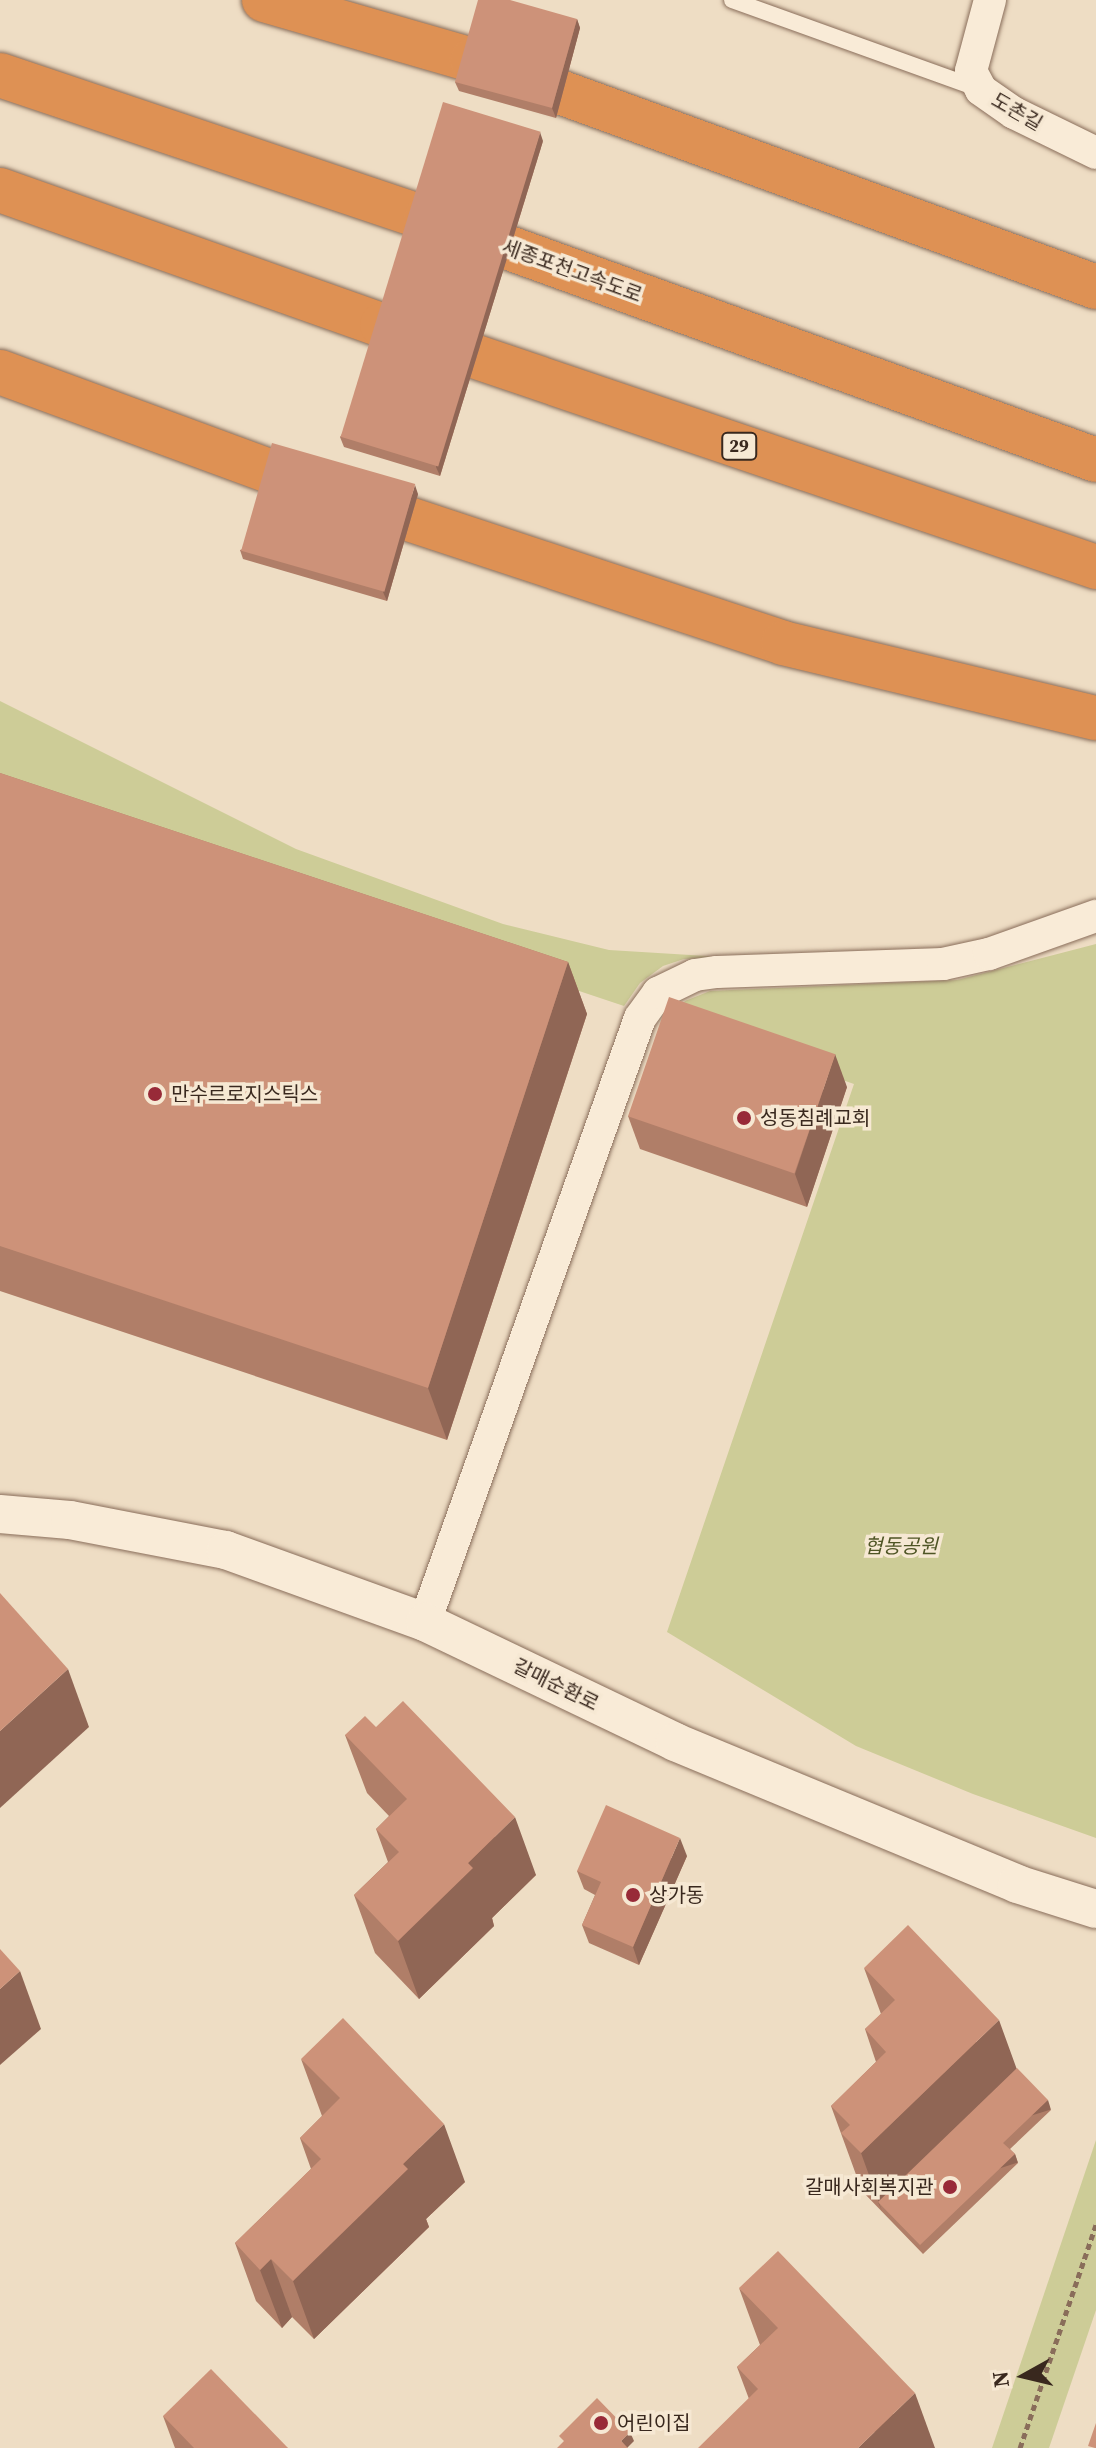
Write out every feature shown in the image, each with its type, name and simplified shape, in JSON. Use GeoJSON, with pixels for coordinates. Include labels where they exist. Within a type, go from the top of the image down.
{"type":"FeatureCollection","features":[{"type":"Feature","properties":{"kind":"highway"},"geometry":{"type":"LineString","coordinates":[[264,0],[472,60],[1096,287]]}},
{"type":"Feature","properties":{"kind":"highway","name":"세종포천고속도로"},"geometry":{"type":"LineString","coordinates":[[0,75],[426,218],[1096,460]]}},
{"type":"Feature","properties":{"kind":"highway","name":"29"},"geometry":{"type":"LineString","coordinates":[[0,190],[382,325],[1096,567]]}},
{"type":"Feature","properties":{"kind":"highway"},"geometry":{"type":"LineString","coordinates":[[0,372],[321,490],[783,643],[1096,718]]}},
{"type":"Feature","properties":{"kind":"street","name":"도촌길"},"geometry":{"type":"LineString","coordinates":[[990,0],[971,71],[981,90],[1014,113],[1096,153]]}},
{"type":"Feature","properties":{"kind":"street"},"geometry":{"type":"LineString","coordinates":[[425,1622],[640,1018],[658,993],[695,975],[717,972],[943,964],[989,954],[1096,916]]}},
{"type":"Feature","properties":{"kind":"street","name":"갈매순환로"},"geometry":{"type":"LineString","coordinates":[[0,1514],[70,1520],[226,1550],[425,1622],[675,1742],[1017,1884],[1096,1909]]}},
{"type":"Feature","properties":{"kind":"lane"},"geometry":{"type":"LineString","coordinates":[[732,0],[981,90]]}},
{"type":"Feature","properties":{"kind":"path"},"geometry":{"type":"LineString","coordinates":[[1020,2448],[1096,2225]]}},
{"type":"Feature","properties":{"kind":"green space"},"geometry":{"type":"Polygon","coordinates":[[[0,701],[296,849],[503,924],[609,950],[723,957],[684,959],[663,966],[640,983],[624,1006],[0,798],[0,701]]]}},
{"type":"Feature","properties":{"kind":"green space","name":"협동공원"},"geometry":{"type":"Polygon","coordinates":[[[1096,944],[1096,1838],[973,1794],[856,1746],[667,1632],[854,1084],[667,1020],[685,1001],[710,991],[957,980],[1096,944]]]}},
{"type":"Feature","properties":{"kind":"green space"},"geometry":{"type":"Polygon","coordinates":[[[1096,2140],[1096,2310],[1049,2448],[992,2448],[1096,2140]]]}},
{"type":"Feature","properties":{"kind":"building"},"geometry":{"type":"Polygon","coordinates":[[[478,0],[510,0],[577,19],[552,108],[455,82],[478,0]]]}},
{"type":"Feature","properties":{"kind":"building"},"geometry":{"type":"Polygon","coordinates":[[[443,102],[541,132],[438,467],[341,437],[443,102]]]}},
{"type":"Feature","properties":{"kind":"building"},"geometry":{"type":"Polygon","coordinates":[[[272,443],[415,484],[384,592],[241,551],[272,443]]]}},
{"type":"Feature","properties":{"kind":"building"},"geometry":{"type":"Polygon","coordinates":[[[0,773],[568,962],[428,1388],[0,1246],[0,773]]]}},
{"type":"Feature","properties":{"kind":"building","name":"성동침례교회"},"geometry":{"type":"Polygon","coordinates":[[[669,997],[835,1054],[794,1173],[628,1116],[669,997]]]}},
{"type":"Feature","properties":{"kind":"building"},"geometry":{"type":"Polygon","coordinates":[[[0,1593],[68,1669],[0,1731],[0,1593]]]}},
{"type":"Feature","properties":{"kind":"building"},"geometry":{"type":"Polygon","coordinates":[[[403,1701],[515,1817],[468,1863],[473,1868],[398,1941],[354,1895],[399,1852],[376,1829],[407,1799],[345,1735],[365,1716],[376,1727],[403,1701]]]}},
{"type":"Feature","properties":{"kind":"building","name":"상가동"},"geometry":{"type":"Polygon","coordinates":[[[606,1805],[680,1838],[633,1947],[582,1925],[601,1882],[577,1871],[606,1805]]]}},
{"type":"Feature","properties":{"kind":"building"},"geometry":{"type":"Polygon","coordinates":[[[908,1925],[999,2020],[861,2153],[841,2133],[850,2125],[831,2106],[886,2052],[865,2029],[895,2000],[864,1968],[908,1925]]]}},
{"type":"Feature","properties":{"kind":"building"},"geometry":{"type":"Polygon","coordinates":[[[0,1949],[20,1971],[0,1989],[0,1949]]]}},
{"type":"Feature","properties":{"kind":"building"},"geometry":{"type":"Polygon","coordinates":[[[343,2018],[444,2124],[403,2164],[408,2169],[293,2281],[271,2259],[260,2270],[235,2243],[321,2159],[300,2138],[340,2098],[301,2059],[343,2018]]]}},
{"type":"Feature","properties":{"kind":"building","name":"갈매사회복지관"},"geometry":{"type":"Polygon","coordinates":[[[1017,2068],[1048,2100],[1003,2143],[1015,2154],[920,2245],[878,2202],[1017,2068]]]}},
{"type":"Feature","properties":{"kind":"building"},"geometry":{"type":"Polygon","coordinates":[[[778,2251],[915,2393],[858,2448],[698,2448],[758,2389],[737,2367],[778,2328],[739,2288],[778,2251]]]}},
{"type":"Feature","properties":{"kind":"building"},"geometry":{"type":"Polygon","coordinates":[[[211,2369],[288,2448],[194,2448],[163,2416],[211,2369]]]}},
{"type":"Feature","properties":{"kind":"building","name":"어린이집"},"geometry":{"type":"Polygon","coordinates":[[[597,2398],[630,2432],[621,2441],[628,2448],[557,2448],[564,2441],[559,2436],[597,2398]]]}},
{"type":"Feature","properties":{"kind":"building"},"geometry":{"type":"Polygon","coordinates":[[[1096,2423],[1096,2448],[1095,2448],[1088,2446],[1096,2423]]]}},
{"type":"Feature","properties":{"kind":"place","name":"만수르로지스틱스"},"geometry":{"type":"Point","coordinates":[155,1094]}},
{"type":"Feature","properties":{"kind":"place","name":"성동침례교회"},"geometry":{"type":"Point","coordinates":[744,1118]}},
{"type":"Feature","properties":{"kind":"place","name":"상가동"},"geometry":{"type":"Point","coordinates":[633,1895]}},
{"type":"Feature","properties":{"kind":"place","name":"갈매사회복지관"},"geometry":{"type":"Point","coordinates":[950,2187]}},
{"type":"Feature","properties":{"kind":"place","name":"어린이집"},"geometry":{"type":"Point","coordinates":[601,2423]}}]}
